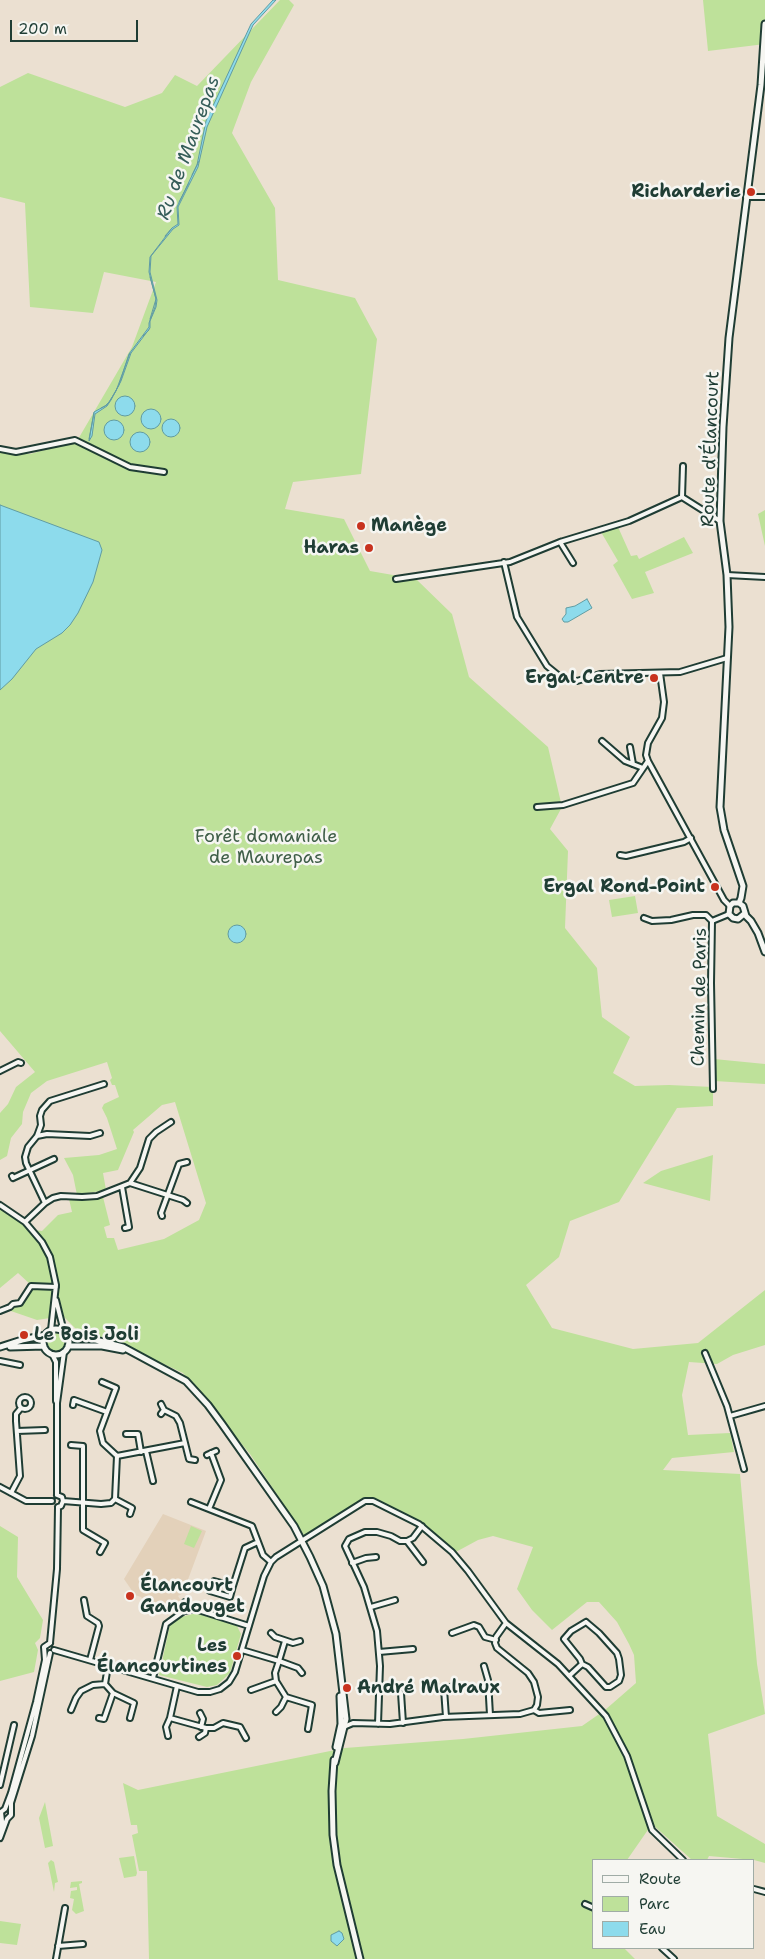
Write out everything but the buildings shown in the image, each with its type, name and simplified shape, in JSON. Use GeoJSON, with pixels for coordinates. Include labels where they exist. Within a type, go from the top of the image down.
{"type":"FeatureCollection","features":[{"type":"Feature","properties":{"kind":"street","name":"Route d'Élancourt"},"geometry":{"type":"LineString","coordinates":[[739,903],[743,886],[724,830],[720,808],[729,628],[727,575],[720,521],[722,427],[729,338],[761,85],[765,24]]}},
{"type":"Feature","properties":{"kind":"street"},"geometry":{"type":"LineString","coordinates":[[746,197],[765,197]]}},
{"type":"Feature","properties":{"kind":"street"},"geometry":{"type":"LineString","coordinates":[[0,449],[16,452],[75,440],[130,467],[164,472]]}},
{"type":"Feature","properties":{"kind":"street"},"geometry":{"type":"LineString","coordinates":[[682,497],[684,466]]}},
{"type":"Feature","properties":{"kind":"street"},"geometry":{"type":"LineString","coordinates":[[682,497],[720,521]]}},
{"type":"Feature","properties":{"kind":"street"},"geometry":{"type":"LineString","coordinates":[[396,579],[510,562],[560,542],[629,521],[682,497]]}},
{"type":"Feature","properties":{"kind":"street"},"geometry":{"type":"LineString","coordinates":[[560,542],[573,563]]}},
{"type":"Feature","properties":{"kind":"street"},"geometry":{"type":"LineString","coordinates":[[504,562],[517,616],[547,666],[564,679],[577,681],[600,674],[680,672],[727,658]]}},
{"type":"Feature","properties":{"kind":"street"},"geometry":{"type":"LineString","coordinates":[[727,575],[765,577]]}},
{"type":"Feature","properties":{"kind":"street"},"geometry":{"type":"LineString","coordinates":[[660,673],[664,702],[662,718],[648,743],[646,755],[724,900],[730,906]]}},
{"type":"Feature","properties":{"kind":"street"},"geometry":{"type":"LineString","coordinates":[[602,742],[625,761],[643,768]]}},
{"type":"Feature","properties":{"kind":"street"},"geometry":{"type":"LineString","coordinates":[[630,747],[633,764]]}},
{"type":"Feature","properties":{"kind":"street"},"geometry":{"type":"LineString","coordinates":[[537,807],[563,805],[633,783],[648,761]]}},
{"type":"Feature","properties":{"kind":"street"},"geometry":{"type":"LineString","coordinates":[[620,855],[626,856],[684,842],[691,838]]}},
{"type":"Feature","properties":{"kind":"street"},"geometry":{"type":"LineString","coordinates":[[730,906],[733,903],[739,903],[743,906],[744,914],[758,933],[765,952]]}},
{"type":"Feature","properties":{"kind":"street"},"geometry":{"type":"LineString","coordinates":[[730,906],[729,914],[733,918],[738,919],[744,914]]}},
{"type":"Feature","properties":{"kind":"street","name":"Chemin de Paris"},"geometry":{"type":"LineString","coordinates":[[713,1089],[712,921],[729,914]]}},
{"type":"Feature","properties":{"kind":"street"},"geometry":{"type":"LineString","coordinates":[[644,918],[652,921],[706,915],[712,921]]}},
{"type":"Feature","properties":{"kind":"street"},"geometry":{"type":"LineString","coordinates":[[0,1071],[18,1062],[21,1063]]}},
{"type":"Feature","properties":{"kind":"street"},"geometry":{"type":"LineString","coordinates":[[45,1203],[26,1163],[28,1146],[37,1136],[41,1125],[40,1116],[42,1110],[50,1101],[104,1084]]}},
{"type":"Feature","properties":{"kind":"street"},"geometry":{"type":"LineString","coordinates":[[25,1222],[45,1203],[61,1196],[97,1196],[130,1183],[140,1168],[149,1139],[171,1122]]}},
{"type":"Feature","properties":{"kind":"street"},"geometry":{"type":"LineString","coordinates":[[41,1125],[47,1134]]}},
{"type":"Feature","properties":{"kind":"street"},"geometry":{"type":"LineString","coordinates":[[37,1136],[47,1134],[90,1136],[100,1134]]}},
{"type":"Feature","properties":{"kind":"street"},"geometry":{"type":"LineString","coordinates":[[12,1176],[13,1178],[54,1159]]}},
{"type":"Feature","properties":{"kind":"street"},"geometry":{"type":"LineString","coordinates":[[162,1216],[161,1213],[179,1164],[187,1162]]}},
{"type":"Feature","properties":{"kind":"street"},"geometry":{"type":"LineString","coordinates":[[130,1183],[184,1200],[187,1204]]}},
{"type":"Feature","properties":{"kind":"street"},"geometry":{"type":"LineString","coordinates":[[122,1186],[129,1227],[125,1228]]}},
{"type":"Feature","properties":{"kind":"street"},"geometry":{"type":"LineString","coordinates":[[0,1205],[25,1222],[42,1242],[50,1257],[56,1287],[51,1330],[46,1335],[0,1347]]}},
{"type":"Feature","properties":{"kind":"street"},"geometry":{"type":"LineString","coordinates":[[0,1311],[20,1302],[31,1286],[56,1287]]}},
{"type":"Feature","properties":{"kind":"street"},"geometry":{"type":"LineString","coordinates":[[56,1296],[64,1332]]}},
{"type":"Feature","properties":{"kind":"street"},"geometry":{"type":"LineString","coordinates":[[51,1330],[58,1329],[68,1337],[57,1403],[57,1495],[52,1501]]}},
{"type":"Feature","properties":{"kind":"street"},"geometry":{"type":"LineString","coordinates":[[46,1335],[44,1346],[56,1361],[55,1390],[57,1403]]}},
{"type":"Feature","properties":{"kind":"street"},"geometry":{"type":"LineString","coordinates":[[68,1337],[88,1338],[123,1347],[186,1382],[208,1405],[288,1518],[317,1571],[329,1605],[336,1634],[345,1722],[337,1740],[334,1763],[332,1791],[333,1835],[337,1865],[361,1959]]}},
{"type":"Feature","properties":{"kind":"street"},"geometry":{"type":"LineString","coordinates":[[0,1347],[44,1346]]}},
{"type":"Feature","properties":{"kind":"street"},"geometry":{"type":"LineString","coordinates":[[68,1346],[102,1346],[133,1352]]}},
{"type":"Feature","properties":{"kind":"street"},"geometry":{"type":"LineString","coordinates":[[52,1354],[64,1352]]}},
{"type":"Feature","properties":{"kind":"street"},"geometry":{"type":"LineString","coordinates":[[706,1353],[730,1416],[744,1469]]}},
{"type":"Feature","properties":{"kind":"street"},"geometry":{"type":"LineString","coordinates":[[0,1361],[20,1365]]}},
{"type":"Feature","properties":{"kind":"street"},"geometry":{"type":"LineString","coordinates":[[58,1507],[64,1502],[112,1503],[115,1499],[117,1456],[103,1443],[101,1425],[116,1388],[102,1382]]}},
{"type":"Feature","properties":{"kind":"street"},"geometry":{"type":"LineString","coordinates":[[73,1405],[74,1400],[107,1412]]}},
{"type":"Feature","properties":{"kind":"street"},"geometry":{"type":"LineString","coordinates":[[161,1404],[162,1412],[176,1416],[180,1423],[187,1461],[195,1460]]}},
{"type":"Feature","properties":{"kind":"street"},"geometry":{"type":"LineString","coordinates":[[730,1416],[765,1406]]}},
{"type":"Feature","properties":{"kind":"street"},"geometry":{"type":"LineString","coordinates":[[11,1493],[20,1476],[16,1414],[21,1408]]}},
{"type":"Feature","properties":{"kind":"street"},"geometry":{"type":"LineString","coordinates":[[17,1431],[45,1430]]}},
{"type":"Feature","properties":{"kind":"street"},"geometry":{"type":"LineString","coordinates":[[126,1434],[138,1434],[153,1481]]}},
{"type":"Feature","properties":{"kind":"street"},"geometry":{"type":"LineString","coordinates":[[117,1456],[185,1443]]}},
{"type":"Feature","properties":{"kind":"street"},"geometry":{"type":"LineString","coordinates":[[71,1445],[83,1446],[89,1444]]}},
{"type":"Feature","properties":{"kind":"street"},"geometry":{"type":"LineString","coordinates":[[83,1446],[83,1530],[105,1543],[100,1552]]}},
{"type":"Feature","properties":{"kind":"street"},"geometry":{"type":"LineString","coordinates":[[209,1509],[221,1480],[209,1454],[216,1451]]}},
{"type":"Feature","properties":{"kind":"street"},"geometry":{"type":"LineString","coordinates":[[0,1486],[26,1501],[52,1501]]}},
{"type":"Feature","properties":{"kind":"street"},"geometry":{"type":"LineString","coordinates":[[57,1495],[62,1497],[64,1502]]}},
{"type":"Feature","properties":{"kind":"street"},"geometry":{"type":"LineString","coordinates":[[115,1499],[132,1508],[130,1514]]}},
{"type":"Feature","properties":{"kind":"street"},"geometry":{"type":"LineString","coordinates":[[52,1501],[54,1506],[58,1507]]}},
{"type":"Feature","properties":{"kind":"street"},"geometry":{"type":"LineString","coordinates":[[50,1643],[44,1647],[50,1652],[90,1660],[204,1693],[220,1689],[232,1678],[264,1576],[271,1562],[366,1502],[373,1501],[422,1526],[452,1552],[506,1623],[551,1658],[606,1716],[627,1756],[652,1830],[681,1859]]}},
{"type":"Feature","properties":{"kind":"street"},"geometry":{"type":"LineString","coordinates":[[191,1502],[252,1526],[263,1555],[271,1562]]}},
{"type":"Feature","properties":{"kind":"street"},"geometry":{"type":"LineString","coordinates":[[0,1836],[3,1814],[32,1723],[50,1652],[54,1646],[50,1643],[57,1569],[58,1507]]}},
{"type":"Feature","properties":{"kind":"street"},"geometry":{"type":"LineString","coordinates":[[378,1724],[379,1652],[377,1631],[371,1607],[345,1546],[353,1536],[365,1532],[377,1532],[400,1541],[407,1541],[422,1526]]}},
{"type":"Feature","properties":{"kind":"street"},"geometry":{"type":"LineString","coordinates":[[407,1541],[423,1562]]}},
{"type":"Feature","properties":{"kind":"street"},"geometry":{"type":"LineString","coordinates":[[233,1586],[214,1581],[210,1591],[230,1597],[245,1548],[258,1542]]}},
{"type":"Feature","properties":{"kind":"street"},"geometry":{"type":"LineString","coordinates":[[352,1563],[376,1556]]}},
{"type":"Feature","properties":{"kind":"street"},"geometry":{"type":"LineString","coordinates":[[84,1600],[88,1616],[98,1622],[99,1626],[90,1660]]}},
{"type":"Feature","properties":{"kind":"street"},"geometry":{"type":"LineString","coordinates":[[371,1607],[395,1600]]}},
{"type":"Feature","properties":{"kind":"street"},"geometry":{"type":"LineString","coordinates":[[184,1611],[186,1602],[195,1609],[249,1626]]}},
{"type":"Feature","properties":{"kind":"street"},"geometry":{"type":"LineString","coordinates":[[153,1678],[166,1624],[184,1611],[195,1609]]}},
{"type":"Feature","properties":{"kind":"street"},"geometry":{"type":"LineString","coordinates":[[586,1622],[617,1653],[621,1667],[619,1681],[606,1687],[588,1667],[582,1664],[564,1639],[571,1631],[586,1622]]}},
{"type":"Feature","properties":{"kind":"street"},"geometry":{"type":"LineString","coordinates":[[345,1722],[402,1723],[446,1717],[520,1714],[534,1710],[538,1697],[534,1682],[528,1673],[497,1648],[496,1640],[506,1623]]}},
{"type":"Feature","properties":{"kind":"street"},"geometry":{"type":"LineString","coordinates":[[452,1633],[474,1625],[479,1627],[484,1636],[496,1640]]}},
{"type":"Feature","properties":{"kind":"street"},"geometry":{"type":"LineString","coordinates":[[271,1633],[285,1641],[293,1643],[300,1641]]}},
{"type":"Feature","properties":{"kind":"street"},"geometry":{"type":"LineString","coordinates":[[285,1641],[275,1673],[276,1681],[286,1697],[312,1705],[308,1729]]}},
{"type":"Feature","properties":{"kind":"street"},"geometry":{"type":"LineString","coordinates":[[379,1652],[413,1649]]}},
{"type":"Feature","properties":{"kind":"street"},"geometry":{"type":"LineString","coordinates":[[242,1650],[298,1668],[302,1673]]}},
{"type":"Feature","properties":{"kind":"street"},"geometry":{"type":"LineString","coordinates":[[3,1814],[11,1815],[10,1810],[34,1727],[50,1652]]}},
{"type":"Feature","properties":{"kind":"street"},"geometry":{"type":"LineString","coordinates":[[568,1676],[582,1664]]}},
{"type":"Feature","properties":{"kind":"street"},"geometry":{"type":"LineString","coordinates":[[105,1684],[108,1666]]}},
{"type":"Feature","properties":{"kind":"street"},"geometry":{"type":"LineString","coordinates":[[484,1666],[488,1680],[490,1715]]}},
{"type":"Feature","properties":{"kind":"street"},"geometry":{"type":"LineString","coordinates":[[251,1690],[276,1681]]}},
{"type":"Feature","properties":{"kind":"street"},"geometry":{"type":"LineString","coordinates":[[105,1684],[113,1693],[134,1703],[130,1718]]}},
{"type":"Feature","properties":{"kind":"street"},"geometry":{"type":"LineString","coordinates":[[71,1710],[81,1691],[93,1685],[105,1684]]}},
{"type":"Feature","properties":{"kind":"street"},"geometry":{"type":"LineString","coordinates":[[168,1736],[166,1727],[170,1718],[177,1686]]}},
{"type":"Feature","properties":{"kind":"street"},"geometry":{"type":"LineString","coordinates":[[437,1687],[444,1689],[452,1686]]}},
{"type":"Feature","properties":{"kind":"street"},"geometry":{"type":"LineString","coordinates":[[444,1689],[446,1717]]}},
{"type":"Feature","properties":{"kind":"street"},"geometry":{"type":"LineString","coordinates":[[99,1718],[104,1719],[113,1693]]}},
{"type":"Feature","properties":{"kind":"street"},"geometry":{"type":"LineString","coordinates":[[401,1693],[402,1723]]}},
{"type":"Feature","properties":{"kind":"street"},"geometry":{"type":"LineString","coordinates":[[276,1712],[286,1697]]}},
{"type":"Feature","properties":{"kind":"street"},"geometry":{"type":"LineString","coordinates":[[534,1710],[539,1713],[570,1710]]}},
{"type":"Feature","properties":{"kind":"street"},"geometry":{"type":"LineString","coordinates":[[200,1713],[203,1719],[201,1727]]}},
{"type":"Feature","properties":{"kind":"street"},"geometry":{"type":"LineString","coordinates":[[170,1718],[206,1728],[214,1728],[223,1723],[240,1727],[246,1738]]}},
{"type":"Feature","properties":{"kind":"street"},"geometry":{"type":"LineString","coordinates":[[0,1785],[14,1725]]}},
{"type":"Feature","properties":{"kind":"street"},"geometry":{"type":"LineString","coordinates":[[199,1737],[205,1733],[206,1728]]}},
{"type":"Feature","properties":{"kind":"street"},"geometry":{"type":"LineString","coordinates":[[3,1814],[10,1810]]}},
{"type":"Feature","properties":{"kind":"street"},"geometry":{"type":"LineString","coordinates":[[585,1904],[592,1907]]}},
{"type":"Feature","properties":{"kind":"street"},"geometry":{"type":"LineString","coordinates":[[56,1959],[65,1908]]}},
{"type":"Feature","properties":{"kind":"street"},"geometry":{"type":"LineString","coordinates":[[58,1946],[82,1944]]}},
{"type":"Feature","properties":{"kind":"street"},"geometry":{"type":"LineString","coordinates":[[663,1949],[674,1959]]}},
{"type":"Feature","properties":{"kind":"shaded area"},"geometry":{"type":"Polygon","coordinates":[[[163,1514],[206,1531],[183,1593],[178,1596],[182,1602],[174,1608],[165,1605],[159,1610],[152,1608],[148,1613],[146,1610],[147,1605],[141,1597],[135,1595],[124,1579],[163,1514]]]}},
{"type":"Feature","properties":{"kind":"green space","name":"Forêt domaniale de Maurepas"},"geometry":{"type":"Polygon","coordinates":[[[280,0],[289,0],[294,5],[251,82],[232,133],[275,208],[278,280],[355,298],[377,339],[361,474],[293,482],[285,509],[344,519],[370,571],[416,579],[452,614],[469,677],[548,747],[562,807],[550,829],[568,851],[565,928],[597,968],[602,1017],[630,1037],[613,1073],[635,1086],[713,1087],[713,1106],[677,1108],[619,1202],[570,1221],[559,1257],[526,1285],[552,1328],[633,1349],[698,1343],[765,1290],[765,1345],[733,1355],[717,1364],[689,1362],[682,1395],[688,1435],[730,1433],[734,1452],[672,1458],[663,1470],[740,1474],[757,1664],[765,1714],[708,1734],[717,1816],[765,1844],[765,1863],[755,1859],[709,1856],[708,1859],[691,1859],[652,1824],[628,1859],[592,1859],[592,1949],[625,1949],[635,1959],[149,1959],[147,1871],[139,1871],[132,1835],[138,1833],[137,1825],[131,1825],[123,1783],[138,1790],[345,1748],[463,1739],[582,1726],[605,1710],[636,1683],[634,1655],[629,1644],[617,1622],[599,1602],[587,1602],[552,1630],[532,1610],[517,1589],[533,1547],[493,1536],[478,1540],[454,1553],[419,1528],[365,1501],[304,1535],[250,1454],[183,1373],[110,1339],[80,1333],[63,1316],[37,1320],[8,1310],[31,1285],[18,1273],[0,1288],[0,1208],[34,1230],[42,1231],[58,1215],[72,1212],[69,1199],[103,1197],[110,1225],[104,1227],[107,1238],[114,1238],[118,1250],[164,1239],[199,1220],[206,1203],[175,1102],[162,1105],[133,1130],[134,1132],[118,1170],[103,1173],[106,1190],[77,1195],[73,1175],[64,1158],[99,1155],[117,1149],[102,1108],[104,1104],[119,1097],[115,1085],[112,1085],[110,1080],[112,1078],[107,1062],[47,1081],[31,1093],[23,1112],[22,1124],[11,1138],[7,1156],[0,1160],[0,1113],[8,1104],[16,1087],[35,1072],[0,1031],[0,452],[30,454],[77,441],[132,347],[156,282],[104,272],[93,313],[30,307],[25,203],[0,197],[0,87],[28,73],[125,107],[162,93],[175,75],[197,86],[280,0]]]}},
{"type":"Feature","properties":{"kind":"green space"},"geometry":{"type":"Polygon","coordinates":[[[703,0],[765,0],[765,44],[708,51],[703,0]]]}},
{"type":"Feature","properties":{"kind":"green space"},"geometry":{"type":"Polygon","coordinates":[[[765,510],[765,546],[758,514],[765,510]]]}},
{"type":"Feature","properties":{"kind":"green space"},"geometry":{"type":"Polygon","coordinates":[[[618,527],[631,556],[637,555],[639,559],[684,537],[693,553],[645,572],[654,593],[632,599],[613,565],[618,561],[601,532],[618,527]]]}},
{"type":"Feature","properties":{"kind":"green space"},"geometry":{"type":"Polygon","coordinates":[[[635,896],[638,913],[612,917],[609,900],[635,896]]]}},
{"type":"Feature","properties":{"kind":"green space"},"geometry":{"type":"Polygon","coordinates":[[[714,1059],[765,1064],[765,1084],[714,1081],[714,1059]]]}},
{"type":"Feature","properties":{"kind":"green space"},"geometry":{"type":"Polygon","coordinates":[[[713,1155],[710,1201],[643,1183],[661,1171],[713,1155]]]}},
{"type":"Feature","properties":{"kind":"green space"},"geometry":{"type":"Polygon","coordinates":[[[52,1333],[60,1333],[65,1338],[63,1349],[52,1351],[47,1346],[47,1338],[52,1333]]]}},
{"type":"Feature","properties":{"kind":"green space"},"geometry":{"type":"Polygon","coordinates":[[[0,1526],[18,1537],[17,1577],[43,1620],[40,1638],[35,1643],[38,1650],[34,1672],[0,1681],[0,1526]]]}},
{"type":"Feature","properties":{"kind":"green space"},"geometry":{"type":"Polygon","coordinates":[[[191,1526],[202,1531],[194,1548],[184,1544],[191,1526]]]}},
{"type":"Feature","properties":{"kind":"green space"},"geometry":{"type":"Polygon","coordinates":[[[196,1613],[237,1626],[241,1634],[230,1673],[217,1685],[207,1687],[159,1675],[170,1625],[181,1617],[196,1613]]]}},
{"type":"Feature","properties":{"kind":"green space"},"geometry":{"type":"Polygon","coordinates":[[[45,1802],[53,1846],[45,1848],[39,1818],[45,1802]]]}},
{"type":"Feature","properties":{"kind":"green space"},"geometry":{"type":"Polygon","coordinates":[[[134,1856],[136,1876],[124,1878],[119,1858],[134,1856]]]}},
{"type":"Feature","properties":{"kind":"green space"},"geometry":{"type":"Polygon","coordinates":[[[51,1860],[54,1862],[58,1882],[55,1883],[54,1892],[48,1863],[51,1860]]]}},
{"type":"Feature","properties":{"kind":"green space"},"geometry":{"type":"Polygon","coordinates":[[[82,1881],[79,1884],[84,1911],[76,1914],[72,1910],[74,1899],[70,1898],[71,1891],[77,1890],[77,1887],[70,1888],[71,1882],[82,1881]]]}},
{"type":"Feature","properties":{"kind":"green space"},"geometry":{"type":"Polygon","coordinates":[[[0,1921],[21,1924],[17,1945],[0,1943],[0,1921]]]}},
{"type":"Feature","properties":{"kind":"water"},"geometry":{"type":"Polygon","coordinates":[[[273,0],[276,0],[253,25],[207,127],[198,167],[178,207],[179,225],[173,229],[151,256],[150,272],[157,300],[156,307],[150,321],[150,328],[131,353],[119,384],[129,354],[149,327],[149,323],[155,307],[156,299],[149,272],[150,257],[172,228],[178,224],[177,207],[197,165],[206,121],[251,24],[273,0]]]}},
{"type":"Feature","properties":{"kind":"water"},"geometry":{"type":"Polygon","coordinates":[[[117,388],[111,400],[107,406],[95,414],[92,436],[89,441],[94,412],[110,401],[117,388]]]}},
{"type":"Feature","properties":{"kind":"water"},"geometry":{"type":"Polygon","coordinates":[[[121,396],[129,396],[135,402],[135,410],[129,416],[121,416],[115,410],[115,402],[121,396]]]}},
{"type":"Feature","properties":{"kind":"water"},"geometry":{"type":"Polygon","coordinates":[[[147,409],[155,409],[161,415],[161,423],[155,429],[147,429],[141,423],[141,415],[147,409]]]}},
{"type":"Feature","properties":{"kind":"water"},"geometry":{"type":"Polygon","coordinates":[[[167,419],[175,419],[180,424],[178,435],[167,437],[162,432],[162,424],[167,419]]]}},
{"type":"Feature","properties":{"kind":"water"},"geometry":{"type":"Polygon","coordinates":[[[114,420],[121,423],[124,430],[121,437],[114,440],[107,437],[104,430],[107,423],[114,420]]]}},
{"type":"Feature","properties":{"kind":"water"},"geometry":{"type":"Polygon","coordinates":[[[136,432],[144,432],[150,438],[150,446],[144,452],[136,452],[130,446],[130,438],[136,432]]]}},
{"type":"Feature","properties":{"kind":"water"},"geometry":{"type":"Polygon","coordinates":[[[0,505],[99,542],[102,550],[93,582],[70,625],[62,633],[36,649],[12,679],[0,690],[0,505]]]}},
{"type":"Feature","properties":{"kind":"water"},"geometry":{"type":"Polygon","coordinates":[[[587,599],[592,608],[568,622],[564,622],[562,619],[566,614],[566,608],[575,606],[587,599]]]}},
{"type":"Feature","properties":{"kind":"water"},"geometry":{"type":"Polygon","coordinates":[[[237,925],[243,928],[246,934],[243,940],[237,943],[231,940],[228,934],[231,928],[237,925]]]}},
{"type":"Feature","properties":{"kind":"water"},"geometry":{"type":"Polygon","coordinates":[[[339,1931],[344,1939],[337,1946],[331,1941],[331,1935],[339,1931]]]}},
{"type":"Feature","properties":{"kind":"waterway","name":"Ru de Maurepas"},"geometry":{"type":"LineString","coordinates":[[192,175],[199,161]]}},
{"type":"Feature","properties":{"kind":"waterway","name":"Ru de Maurepas"},"geometry":{"type":"LineString","coordinates":[[179,202],[189,183]]}},
{"type":"Feature","properties":{"kind":"waterway","name":"Ru de Maurepas"},"geometry":{"type":"LineString","coordinates":[[165,236],[172,228]]}},
{"type":"Feature","properties":{"kind":"waterway","name":"Ru de Maurepas"},"geometry":{"type":"LineString","coordinates":[[150,277],[156,299],[150,319]]}},
{"type":"Feature","properties":{"kind":"waterway","name":"Ru de Maurepas"},"geometry":{"type":"LineString","coordinates":[[143,336],[149,330]]}},
{"type":"Feature","properties":{"kind":"waterway","name":"Ru de Maurepas"},"geometry":{"type":"LineString","coordinates":[[101,408],[107,405],[116,391],[130,353]]}},
{"type":"Feature","properties":{"kind":"waterway","name":"Ru de Maurepas"},"geometry":{"type":"LineString","coordinates":[[89,439],[94,413]]}},
{"type":"Feature","properties":{"kind":"place","name":"Richarderie"},"geometry":{"type":"Point","coordinates":[751,192]}},
{"type":"Feature","properties":{"kind":"place","name":"Manège"},"geometry":{"type":"Point","coordinates":[361,526]}},
{"type":"Feature","properties":{"kind":"place","name":"Haras"},"geometry":{"type":"Point","coordinates":[369,548]}},
{"type":"Feature","properties":{"kind":"place","name":"Ergal Centre"},"geometry":{"type":"Point","coordinates":[654,678]}},
{"type":"Feature","properties":{"kind":"place","name":"Ergal Rond-Point"},"geometry":{"type":"Point","coordinates":[715,887]}},
{"type":"Feature","properties":{"kind":"place","name":"Le Bois Joli"},"geometry":{"type":"Point","coordinates":[24,1335]}},
{"type":"Feature","properties":{"kind":"place","name":"Élancourt Gandouget"},"geometry":{"type":"Point","coordinates":[130,1596]}},
{"type":"Feature","properties":{"kind":"place","name":"Les Élancourtines"},"geometry":{"type":"Point","coordinates":[237,1656]}},
{"type":"Feature","properties":{"kind":"place","name":"André Malraux"},"geometry":{"type":"Point","coordinates":[347,1688]}}]}
